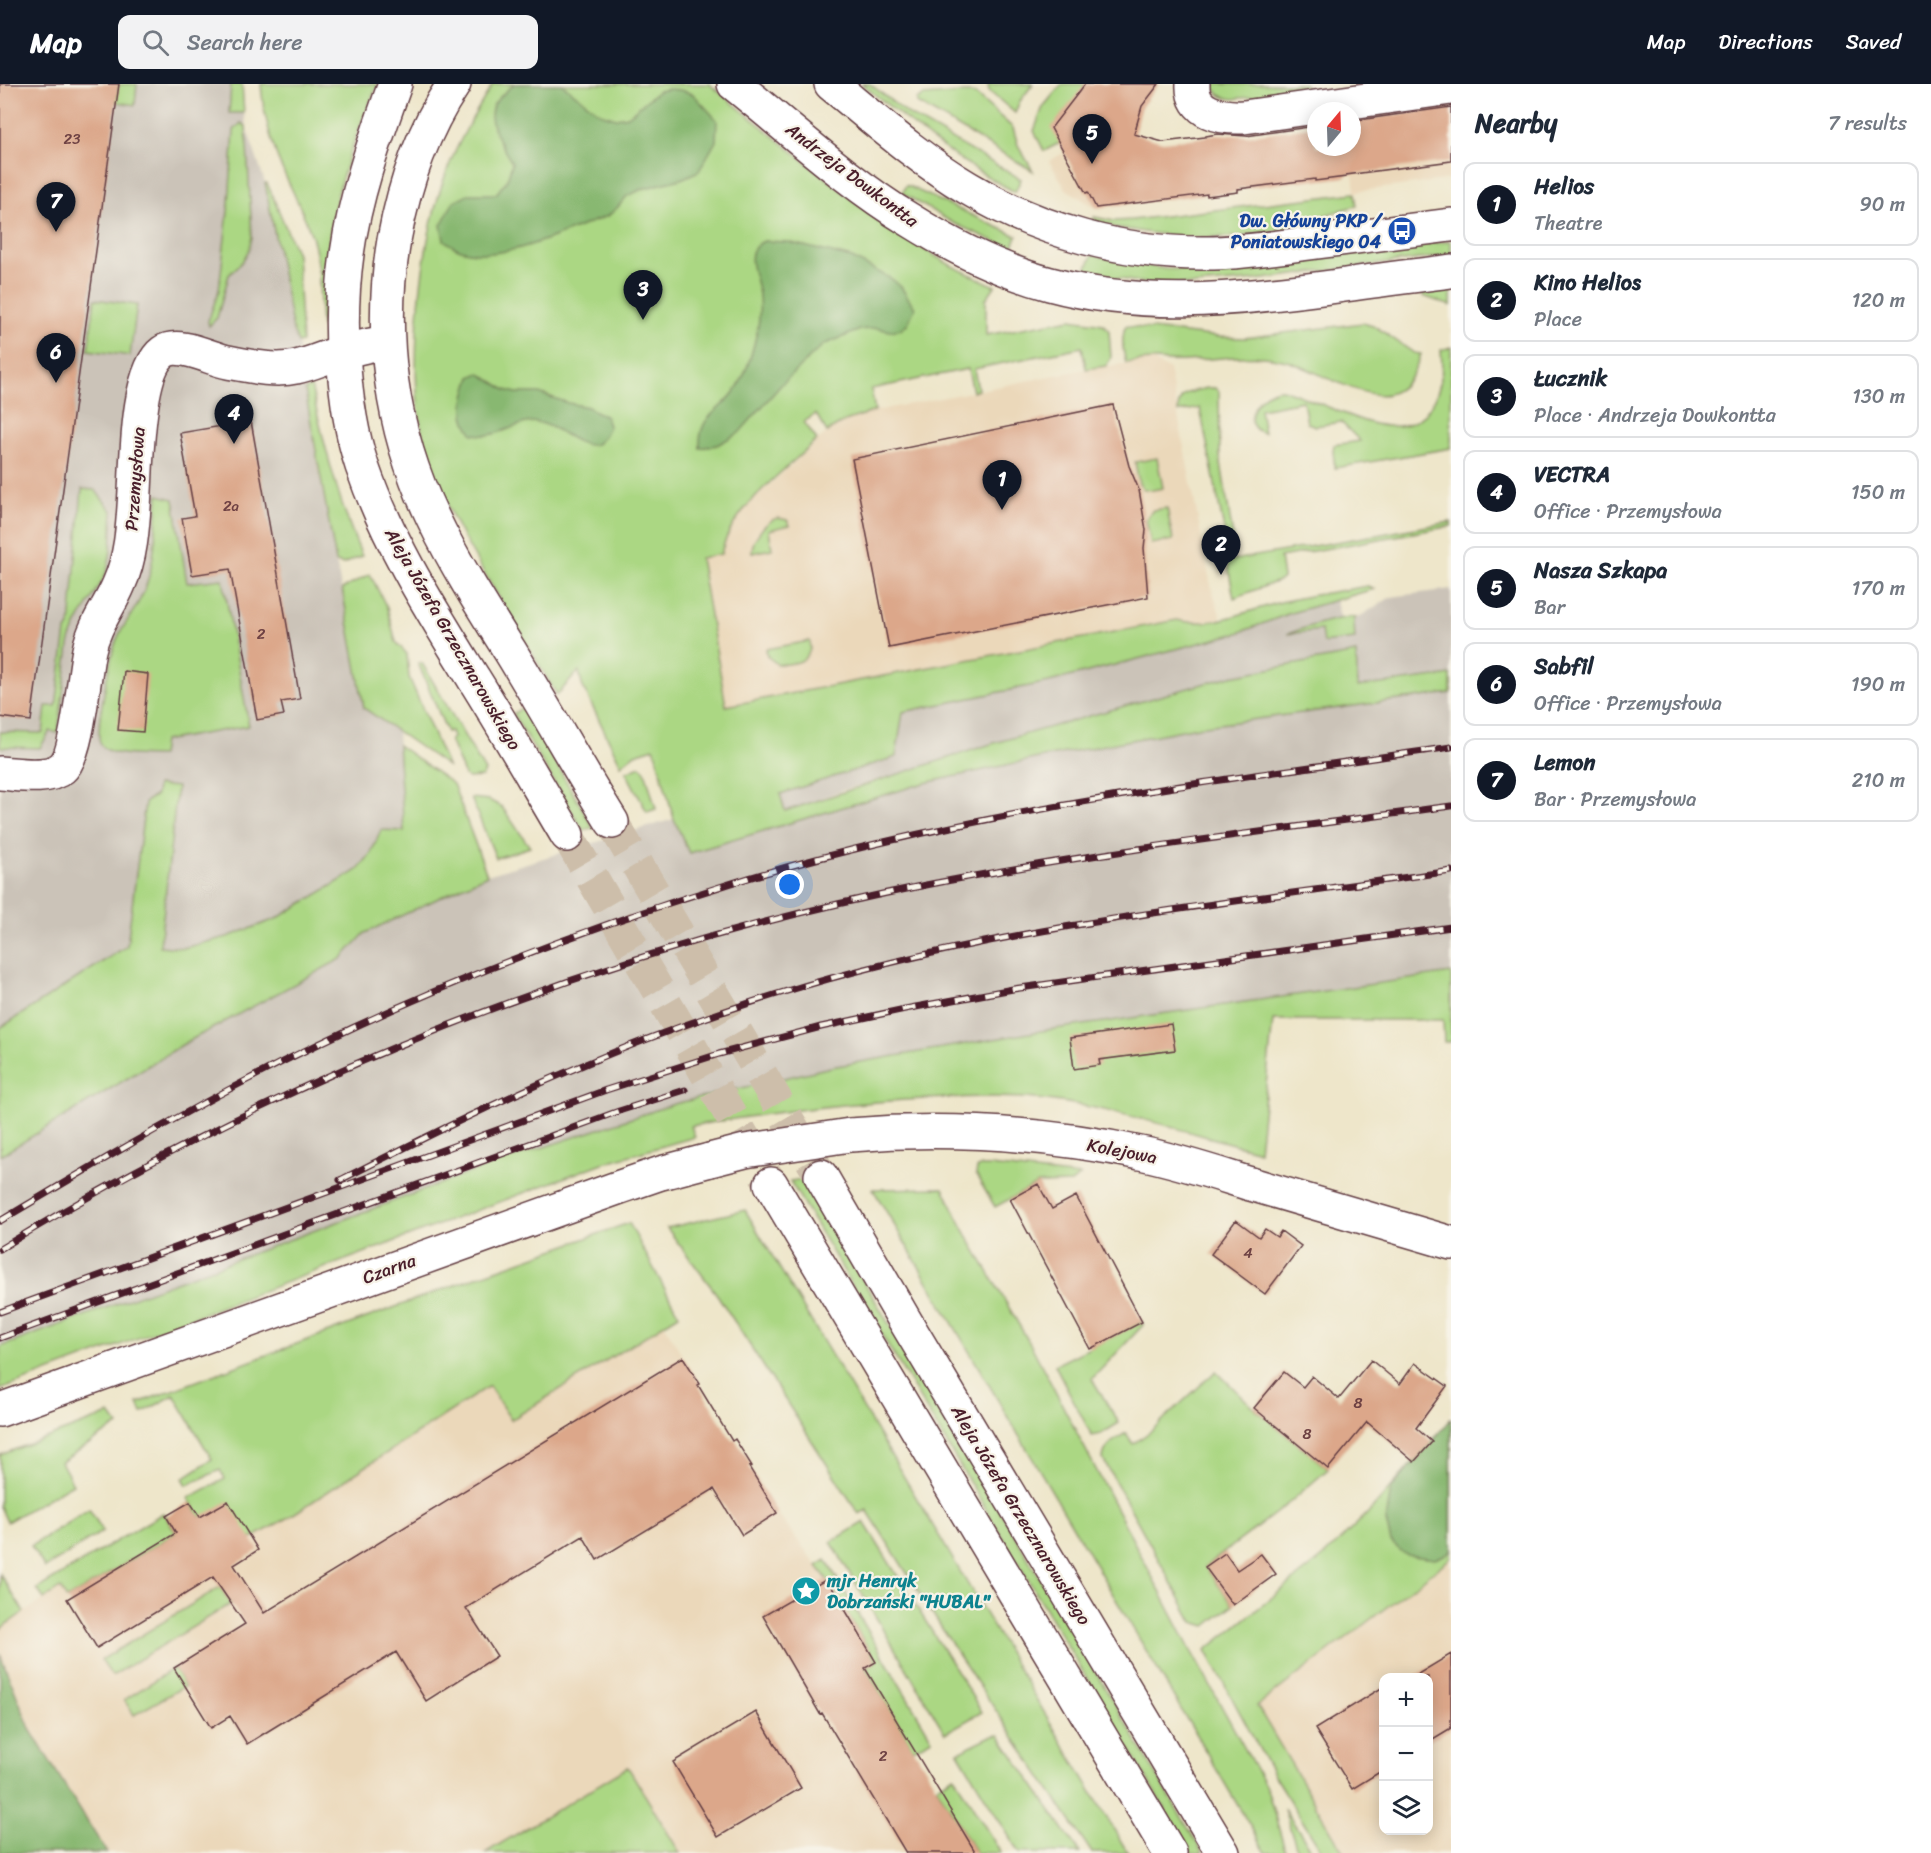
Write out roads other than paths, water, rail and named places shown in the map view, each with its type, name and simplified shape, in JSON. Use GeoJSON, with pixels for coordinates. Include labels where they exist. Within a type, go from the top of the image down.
{"type":"FeatureCollection","features":[{"type":"Feature","properties":{"kind":"main road","name":"Aleja Józefa Grzecznarowskiego"},"geometry":{"type":"LineString","coordinates":[[395,84],[363,176],[347,254],[343,306],[344,352],[356,440],[377,504],[423,594],[567,835]]}},
{"type":"Feature","properties":{"kind":"main road"},"geometry":{"type":"LineString","coordinates":[[384,116],[403,84]]}},
{"type":"Feature","properties":{"kind":"main road"},"geometry":{"type":"LineString","coordinates":[[454,84],[423,142],[404,195],[392,256],[387,341],[393,396],[415,474],[433,518],[612,822]]}},
{"type":"Feature","properties":{"kind":"main road","name":"Andrzeja Dowkontta"},"geometry":{"type":"LineString","coordinates":[[734,84],[835,165],[908,219],[955,246],[1009,270],[1050,284],[1080,291],[1141,299],[1188,301],[1252,297],[1451,272]]}},
{"type":"Feature","properties":{"kind":"main road"},"geometry":{"type":"LineString","coordinates":[[831,84],[897,139],[945,174],[991,201],[1035,221],[1072,234],[1116,245],[1209,254],[1275,248],[1451,225]]}},
{"type":"Feature","properties":{"kind":"main road"},"geometry":{"type":"LineString","coordinates":[[1193,84],[1194,98],[1199,106],[1219,116],[1230,117],[1244,117],[1451,88]]}},
{"type":"Feature","properties":{"kind":"main road","name":"Przemysłowa"},"geometry":{"type":"LineString","coordinates":[[0,773],[44,775],[55,772],[63,767],[72,752],[90,646],[125,569],[132,533],[140,417],[146,383],[155,359],[166,350],[180,348],[226,362],[295,368],[387,341]]}},
{"type":"Feature","properties":{"kind":"main road","name":"Kolejowa"},"geometry":{"type":"LineString","coordinates":[[783,1145],[888,1132],[986,1132],[1041,1137],[1102,1146],[1193,1167],[1451,1243]]}},
{"type":"Feature","properties":{"kind":"main road","name":"Czarna"},"geometry":{"type":"LineString","coordinates":[[0,1410],[661,1173],[745,1151],[783,1145]]}},
{"type":"Feature","properties":{"kind":"main road","name":"Aleja Józefa Grzecznarowskiego"},"geometry":{"type":"LineString","coordinates":[[821,1176],[1223,1853]]}},
{"type":"Feature","properties":{"kind":"main road"},"geometry":{"type":"LineString","coordinates":[[771,1184],[1170,1853]]}},
{"type":"Feature","properties":{"kind":"tunnel"},"geometry":{"type":"LineString","coordinates":[[612,822],[821,1176]]}},
{"type":"Feature","properties":{"kind":"tunnel"},"geometry":{"type":"LineString","coordinates":[[567,835],[771,1184]]}},
{"type":"Feature","properties":{"kind":"railway"},"geometry":{"type":"LineString","coordinates":[[0,1221],[186,1113],[365,1022],[545,947],[667,904],[817,859],[996,818],[1178,786],[1451,747]]}},
{"type":"Feature","properties":{"kind":"railway"},"geometry":{"type":"LineString","coordinates":[[0,1249],[108,1186],[219,1128],[332,1075],[447,1026],[564,983],[683,945],[804,912],[991,873],[1188,842],[1451,806]]}},
{"type":"Feature","properties":{"kind":"railway"},"geometry":{"type":"LineString","coordinates":[[340,1180],[432,1134],[611,1053],[727,1010],[857,971],[1025,934],[1195,907],[1451,871]]}},
{"type":"Feature","properties":{"kind":"railway"},"geometry":{"type":"LineString","coordinates":[[0,1312],[606,1090],[719,1054],[821,1027],[1013,989],[1451,927]]}},
{"type":"Feature","properties":{"kind":"railway"},"geometry":{"type":"LineString","coordinates":[[0,1338],[619,1111],[685,1090]]}},
{"type":"Feature","properties":{"kind":"place","name":"Nasza Szkapa"},"geometry":{"type":"Point","coordinates":[1092,164]}},
{"type":"Feature","properties":{"kind":"place","name":"Dw. Główny PKP / Poniatowskiego 04"},"geometry":{"type":"Point","coordinates":[1402,231]}},
{"type":"Feature","properties":{"kind":"place","name":"Lemon"},"geometry":{"type":"Point","coordinates":[56,232]}},
{"type":"Feature","properties":{"kind":"place","name":"Łucznik"},"geometry":{"type":"Point","coordinates":[643,320]}},
{"type":"Feature","properties":{"kind":"place","name":"Sabfil"},"geometry":{"type":"Point","coordinates":[56,383]}},
{"type":"Feature","properties":{"kind":"place","name":"VECTRA"},"geometry":{"type":"Point","coordinates":[234,444]}},
{"type":"Feature","properties":{"kind":"place","name":"Helios"},"geometry":{"type":"Point","coordinates":[1002,510]}},
{"type":"Feature","properties":{"kind":"place","name":"Kino Helios"},"geometry":{"type":"Point","coordinates":[1221,575]}},
{"type":"Feature","properties":{"kind":"place","name":"mjr Henryk Dobrzański \"HUBAL\""},"geometry":{"type":"Point","coordinates":[806,1591]}}]}
